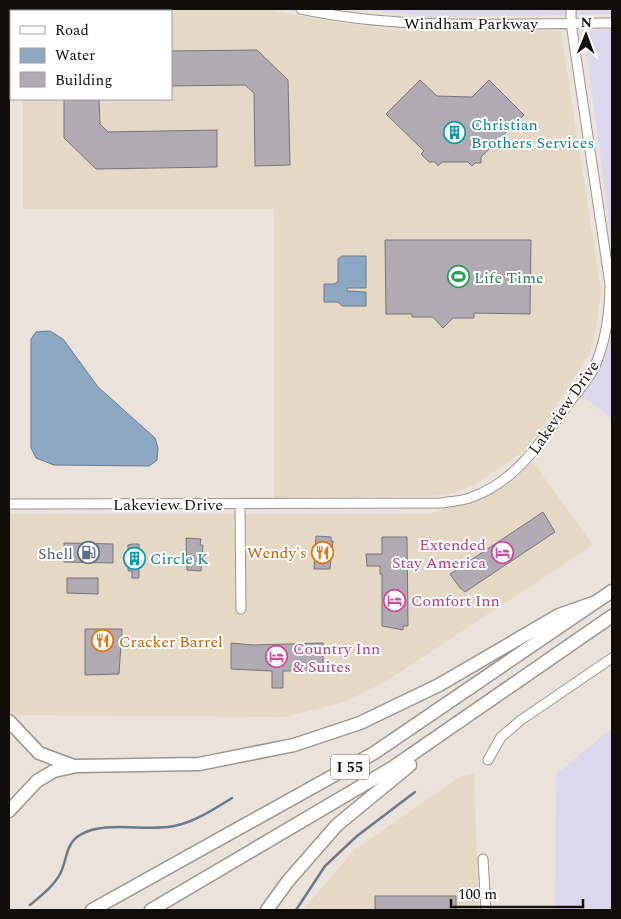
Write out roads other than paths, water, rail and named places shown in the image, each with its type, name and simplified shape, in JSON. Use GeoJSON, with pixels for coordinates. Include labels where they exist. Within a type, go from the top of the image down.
{"type":"FeatureCollection","features":[{"type":"Feature","properties":{"kind":"highway","name":"I 55"},"geometry":{"type":"LineString","coordinates":[[92,910],[374,753],[612,592]]}},
{"type":"Feature","properties":{"kind":"highway"},"geometry":{"type":"LineString","coordinates":[[9,811],[37,781],[54,771],[77,766],[199,764],[294,745],[360,723],[439,685],[559,615],[596,602]]}},
{"type":"Feature","properties":{"kind":"highway","name":"I 55"},"geometry":{"type":"LineString","coordinates":[[151,910],[392,768],[612,617]]}},
{"type":"Feature","properties":{"kind":"highway"},"geometry":{"type":"LineString","coordinates":[[267,910],[288,881],[337,825],[431,747],[612,617]]}},
{"type":"Feature","properties":{"kind":"highway"},"geometry":{"type":"LineString","coordinates":[[9,721],[39,754],[77,766]]}},
{"type":"Feature","properties":{"kind":"street","name":"Windham Parkway"},"geometry":{"type":"LineString","coordinates":[[301,9],[373,21],[422,25],[612,23]]}},
{"type":"Feature","properties":{"kind":"street","name":"Lakeview Drive"},"geometry":{"type":"LineString","coordinates":[[9,504],[442,503],[472,497],[495,485],[523,464],[594,367],[604,338],[610,311],[610,284],[571,23],[571,9]]}},
{"type":"Feature","properties":{"kind":"street"},"geometry":{"type":"LineString","coordinates":[[240,504],[241,608]]}},
{"type":"Feature","properties":{"kind":"street"},"geometry":{"type":"LineString","coordinates":[[488,760],[501,737],[521,720],[612,658]]}},
{"type":"Feature","properties":{"kind":"street"},"geometry":{"type":"LineString","coordinates":[[483,859],[486,910]]}},
{"type":"Feature","properties":{"kind":"water"},"geometry":{"type":"Polygon","coordinates":[[[342,256],[366,256],[366,288],[347,288],[347,291],[366,292],[366,306],[342,306],[338,302],[324,302],[324,284],[335,284],[338,281],[338,259],[342,256]]]}},
{"type":"Feature","properties":{"kind":"water"},"geometry":{"type":"Polygon","coordinates":[[[50,331],[63,339],[98,387],[155,438],[158,448],[157,460],[149,466],[54,465],[36,458],[31,448],[31,339],[36,332],[50,331]]]}},
{"type":"Feature","properties":{"kind":"waterway"},"geometry":{"type":"LineString","coordinates":[[296,910],[325,866],[357,836],[415,792]]}},
{"type":"Feature","properties":{"kind":"waterway"},"geometry":{"type":"LineString","coordinates":[[30,905],[55,881],[61,872],[69,847],[75,838],[80,835],[101,828],[174,826],[197,818],[232,798]]}},
{"type":"Feature","properties":{"kind":"place","name":"Christian Brothers Services"},"geometry":{"type":"Point","coordinates":[455,133]}},
{"type":"Feature","properties":{"kind":"place","name":"Life Time"},"geometry":{"type":"Point","coordinates":[458,277]}},
{"type":"Feature","properties":{"kind":"place","name":"Wendy's"},"geometry":{"type":"Point","coordinates":[323,552]}},
{"type":"Feature","properties":{"kind":"place","name":"Shell"},"geometry":{"type":"Point","coordinates":[89,553]}},
{"type":"Feature","properties":{"kind":"place","name":"Extended Stay America"},"geometry":{"type":"Point","coordinates":[502,553]}},
{"type":"Feature","properties":{"kind":"place","name":"Circle K"},"geometry":{"type":"Point","coordinates":[134,558]}},
{"type":"Feature","properties":{"kind":"place","name":"Comfort Inn"},"geometry":{"type":"Point","coordinates":[395,600]}},
{"type":"Feature","properties":{"kind":"place","name":"Cracker Barrel"},"geometry":{"type":"Point","coordinates":[103,641]}},
{"type":"Feature","properties":{"kind":"place","name":"Country Inn & Suites"},"geometry":{"type":"Point","coordinates":[277,657]}}]}
